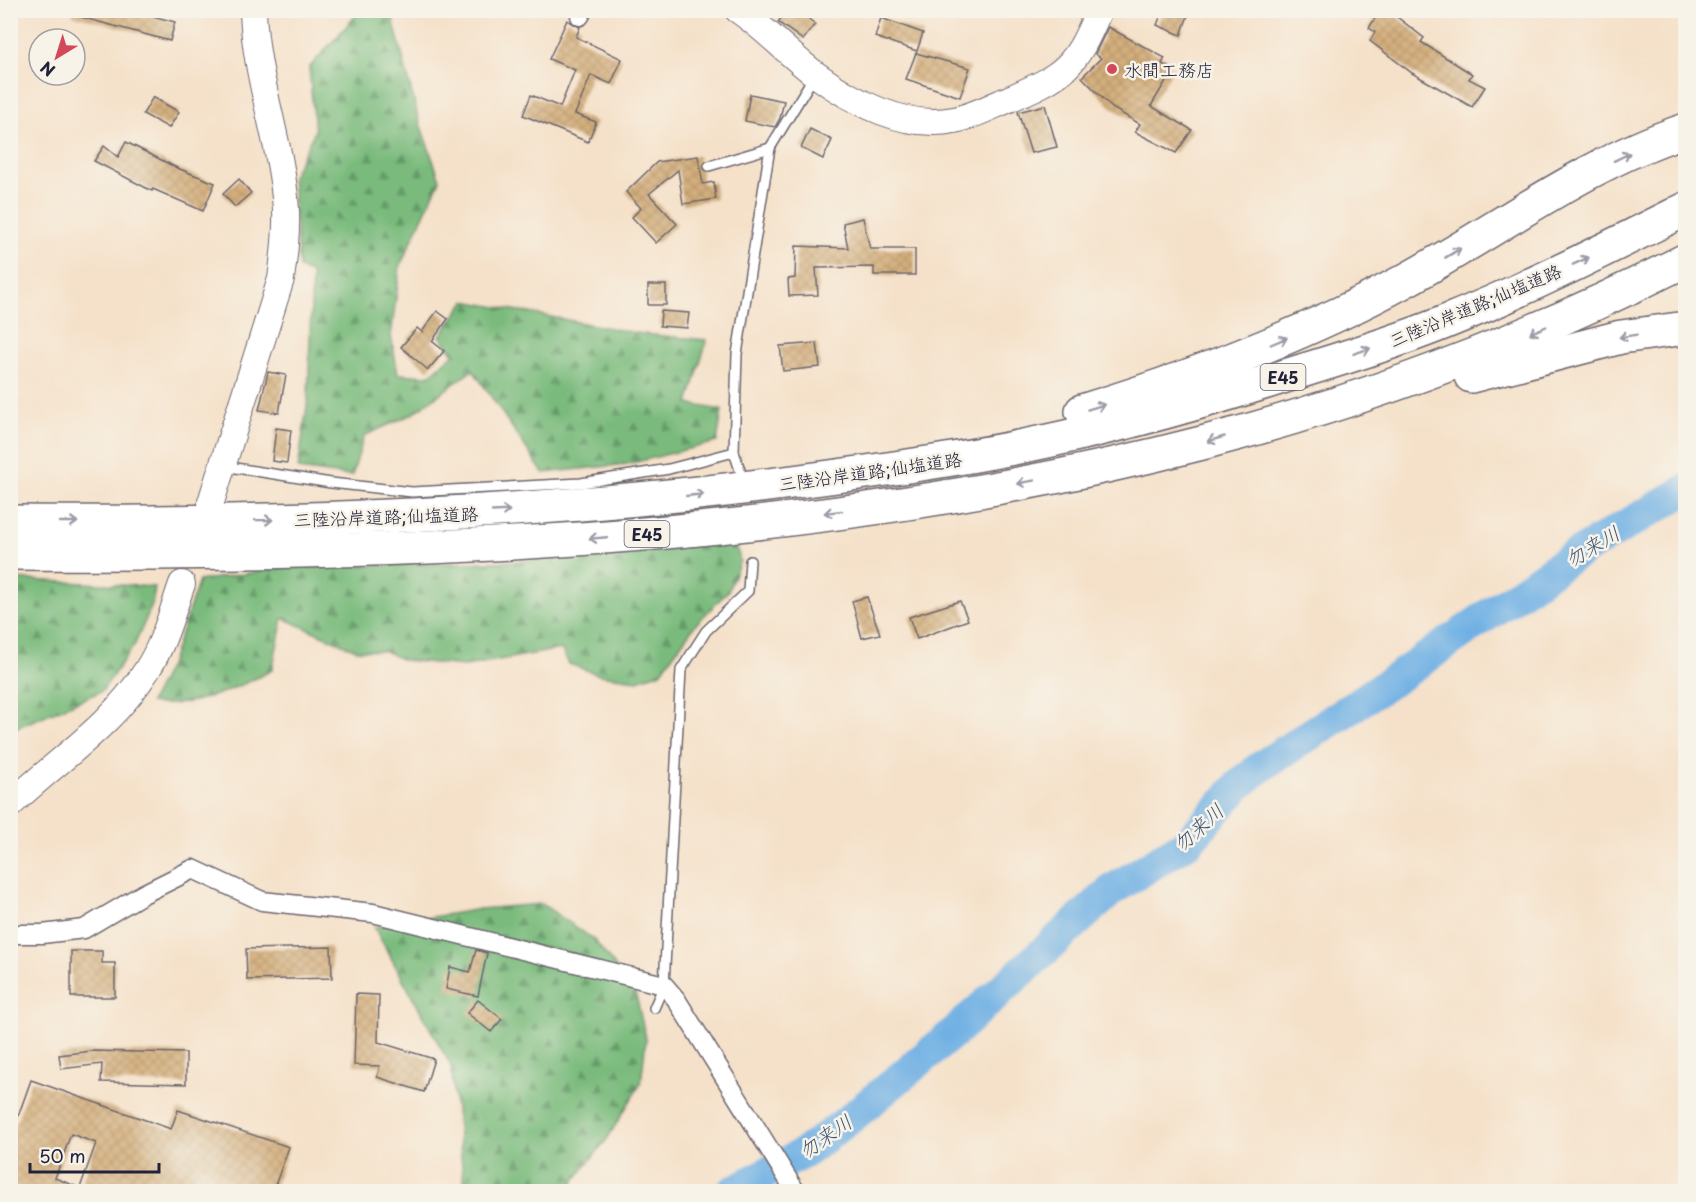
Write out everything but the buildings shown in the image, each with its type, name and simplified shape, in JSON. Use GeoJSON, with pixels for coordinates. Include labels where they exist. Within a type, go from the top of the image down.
{"type":"FeatureCollection","features":[{"type":"Feature","properties":{"kind":"highway"},"geometry":{"type":"LineString","coordinates":[[857,474],[1060,418],[1183,379],[1245,356],[1334,316],[1406,280],[1577,180],[1683,131]]}},
{"type":"Feature","properties":{"kind":"highway","name":"三陸沿岸道路;仙塩道路"},"geometry":{"type":"LineString","coordinates":[[10,522],[280,520],[432,515],[645,500],[857,474],[972,456],[1071,436],[1204,402],[1332,362],[1442,323],[1596,254],[1686,209]]}},
{"type":"Feature","properties":{"kind":"highway","name":"三陸沿岸道路;仙塩道路"},"geometry":{"type":"LineString","coordinates":[[10,553],[280,552],[555,541],[716,527],[861,509],[1062,475],[1201,444],[1273,424],[1383,388],[1495,348],[1603,302],[1686,260]]}},
{"type":"Feature","properties":{"kind":"highway"},"geometry":{"type":"LineString","coordinates":[[1273,424],[1386,399],[1621,337],[1686,328]]}},
{"type":"Feature","properties":{"kind":"street"},"geometry":{"type":"LineString","coordinates":[[211,501],[220,466],[278,289],[286,242],[285,208],[256,56],[253,10]]}},
{"type":"Feature","properties":{"kind":"street"},"geometry":{"type":"LineString","coordinates":[[738,10],[815,74],[857,100],[900,117],[921,122],[956,120],[1050,81],[1077,56],[1099,10]]}},
{"type":"Feature","properties":{"kind":"street"},"geometry":{"type":"LineString","coordinates":[[10,805],[111,717],[136,686],[149,668],[182,584]]}},
{"type":"Feature","properties":{"kind":"street"},"geometry":{"type":"LineString","coordinates":[[10,934],[42,934],[84,929],[143,894],[192,870],[262,901],[373,913],[664,985],[676,999],[796,1191]]}},
{"type":"Feature","properties":{"kind":"lane"},"geometry":{"type":"LineString","coordinates":[[740,470],[734,452],[734,397],[741,324],[770,148],[815,74]]}},
{"type":"Feature","properties":{"kind":"lane"},"geometry":{"type":"LineString","coordinates":[[709,166],[770,148]]}},
{"type":"Feature","properties":{"kind":"lane"},"geometry":{"type":"LineString","coordinates":[[220,466],[331,483],[412,492],[581,483],[669,469],[734,452]]}},
{"type":"Feature","properties":{"kind":"lane"},"geometry":{"type":"LineString","coordinates":[[654,1008],[664,985],[681,670],[706,631],[748,591],[750,561]]}},
{"type":"Feature","properties":{"kind":"green space"},"geometry":{"type":"Polygon","coordinates":[[[360,11],[391,11],[419,121],[440,180],[400,266],[391,336],[398,374],[428,376],[454,354],[440,336],[465,301],[642,334],[707,340],[688,404],[722,410],[717,442],[628,464],[543,473],[473,370],[412,414],[364,436],[352,476],[298,469],[308,399],[312,274],[299,268],[292,177],[315,131],[309,68],[360,11]]]}},
{"type":"Feature","properties":{"kind":"green space"},"geometry":{"type":"Polygon","coordinates":[[[735,541],[740,561],[728,591],[695,625],[661,672],[637,680],[600,675],[569,664],[561,649],[465,666],[403,660],[385,651],[356,650],[283,618],[272,670],[213,696],[180,703],[150,703],[171,662],[199,581],[281,568],[566,560],[735,541]]]}},
{"type":"Feature","properties":{"kind":"green space"},"geometry":{"type":"Polygon","coordinates":[[[11,579],[155,587],[152,605],[135,644],[102,691],[11,730],[11,579]]]}},
{"type":"Feature","properties":{"kind":"green space"},"geometry":{"type":"Polygon","coordinates":[[[542,904],[593,939],[635,991],[646,1039],[641,1083],[607,1139],[566,1191],[465,1191],[451,1066],[374,927],[480,909],[542,904]]]}},
{"type":"Feature","properties":{"kind":"waterway","name":"勿来川"},"geometry":{"type":"LineString","coordinates":[[732,1192],[807,1151],[851,1118],[951,1035],[1112,890],[1188,842],[1239,785],[1259,768],[1401,675],[1570,558],[1686,490]]}},
{"type":"Feature","properties":{"kind":"place","name":"水間工務店"},"geometry":{"type":"Point","coordinates":[1112,69]}}]}
